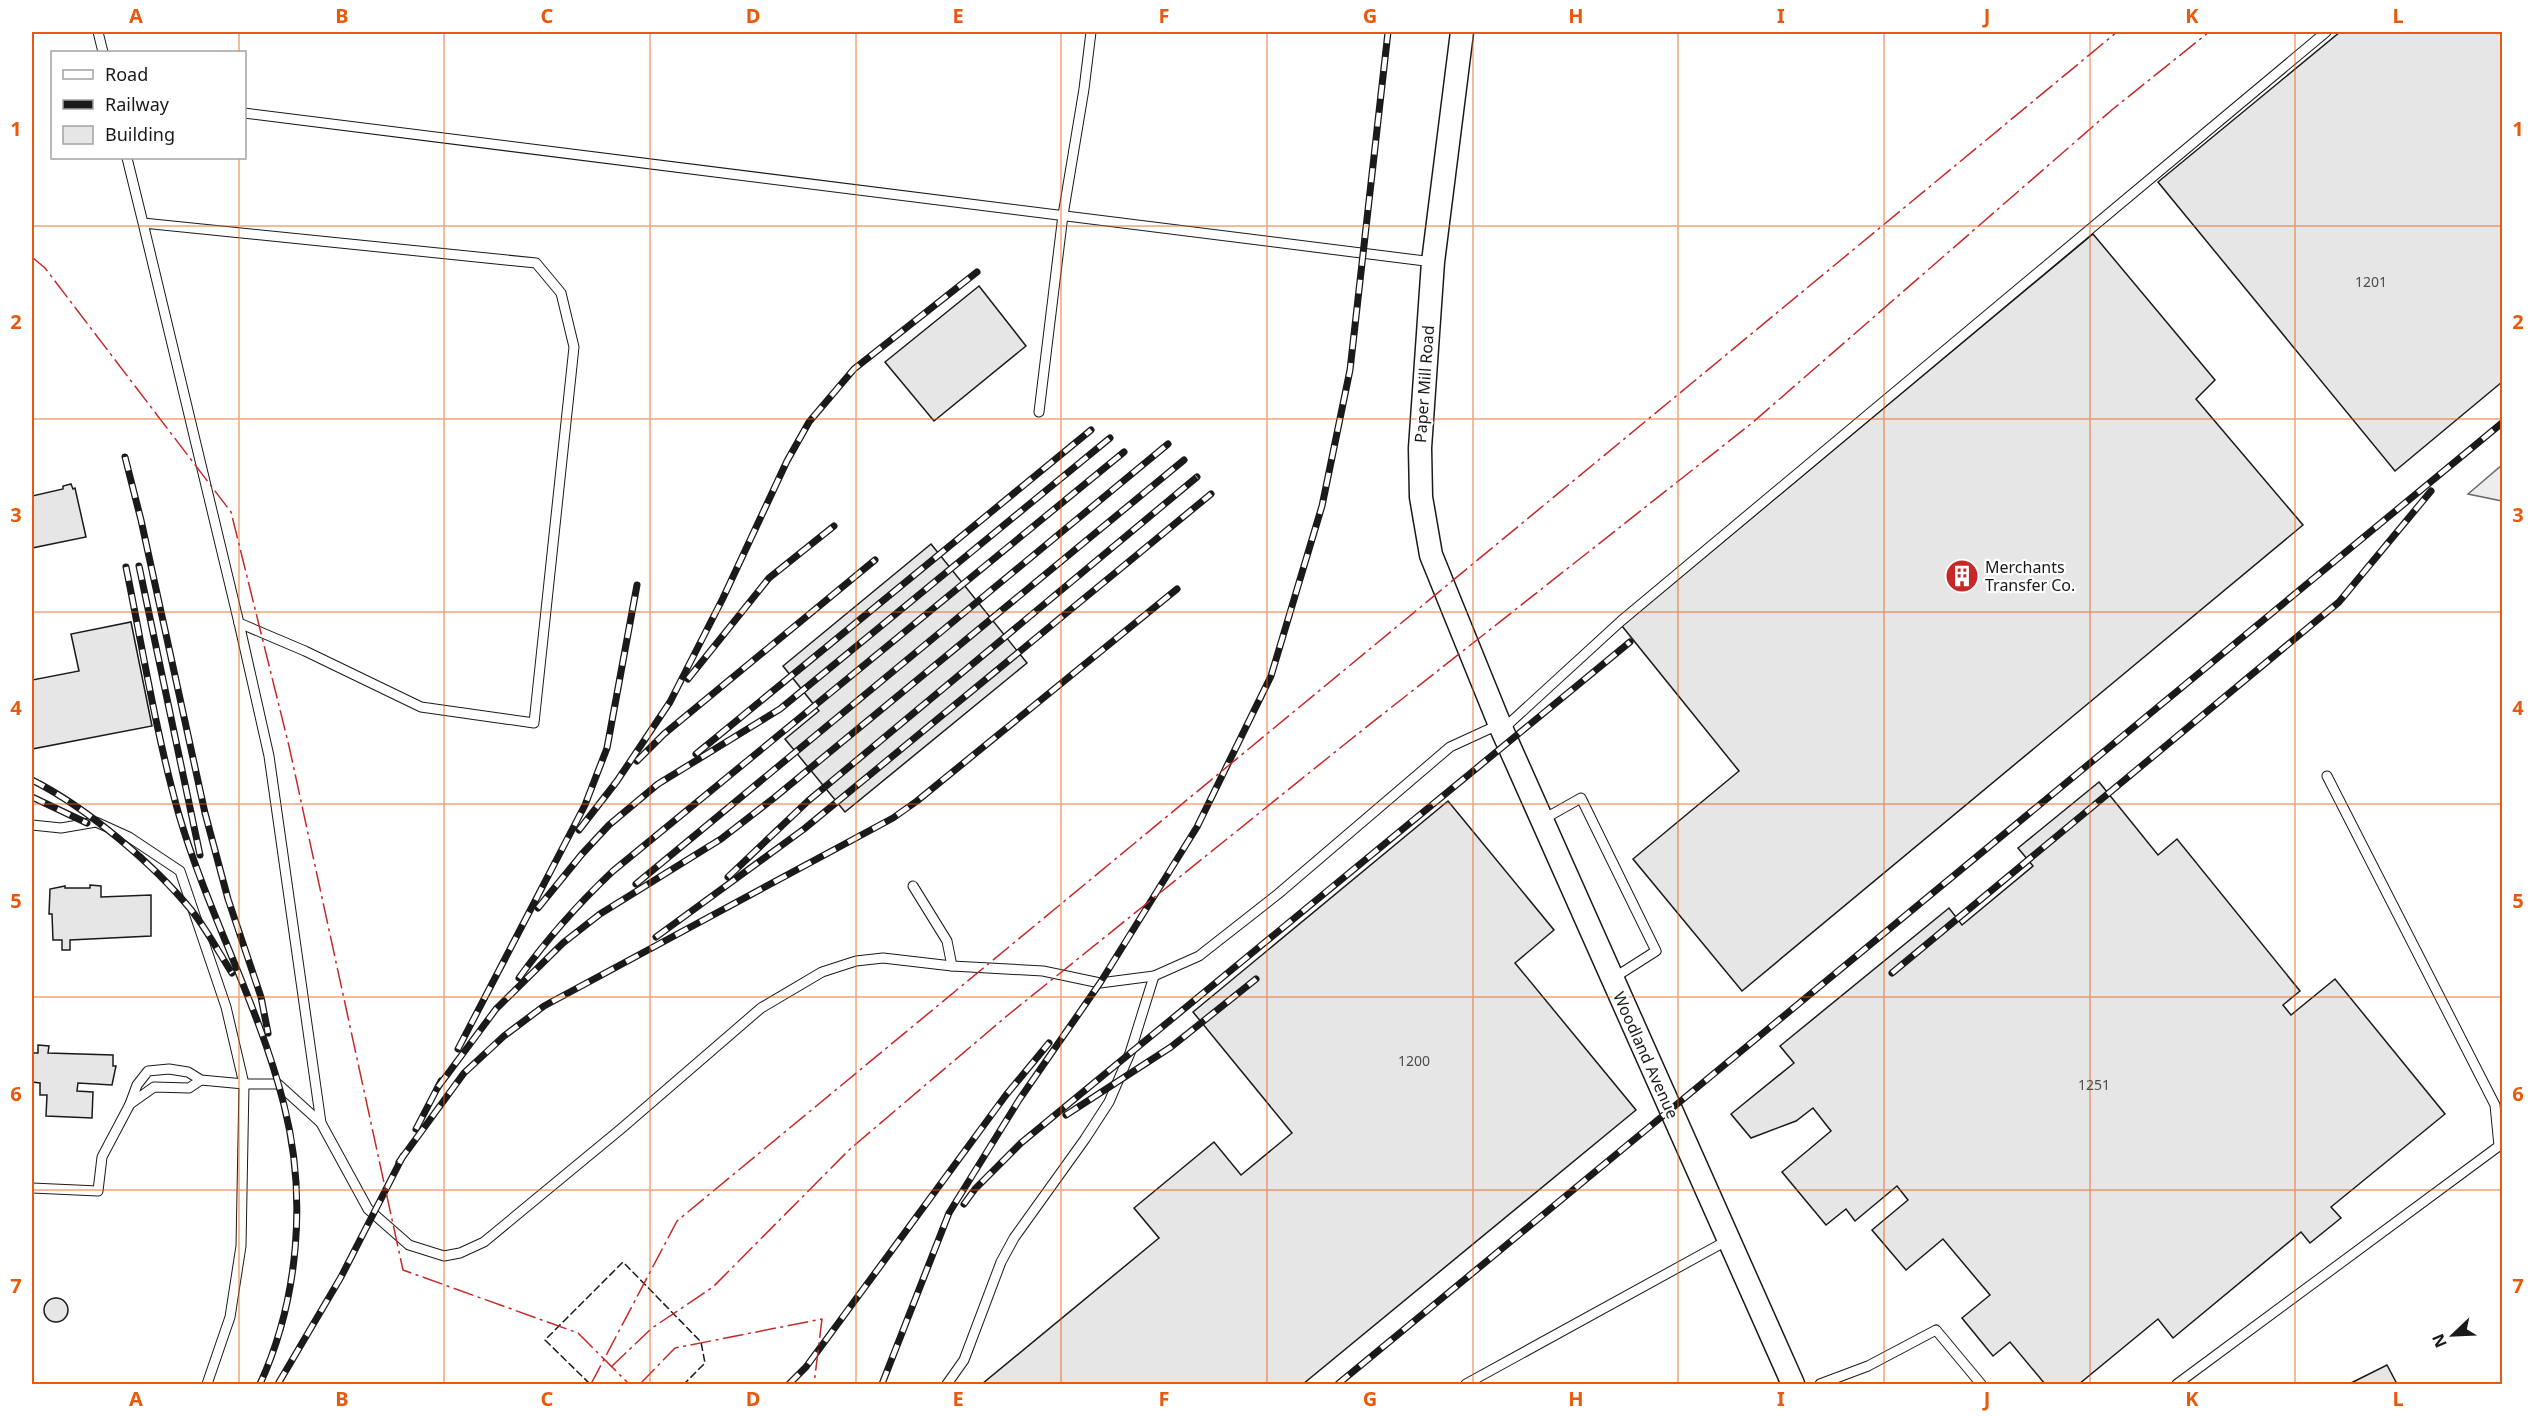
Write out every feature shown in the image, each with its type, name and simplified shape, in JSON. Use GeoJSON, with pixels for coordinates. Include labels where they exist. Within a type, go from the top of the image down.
{"type":"FeatureCollection","features":[{"type":"Feature","properties":{"kind":"street","name":"Paper Mill Road"},"geometry":{"type":"LineString","coordinates":[[1462,32],[1433,262],[1420,448],[1421,497],[1431,555],[1501,727]]}},
{"type":"Feature","properties":{"kind":"street","name":"Woodland Avenue"},"geometry":{"type":"LineString","coordinates":[[1501,727],[1793,1384]]}},
{"type":"Feature","properties":{"kind":"lane"},"geometry":{"type":"LineString","coordinates":[[98,32],[103,51]]}},
{"type":"Feature","properties":{"kind":"lane"},"geometry":{"type":"LineString","coordinates":[[1039,412],[1063,215],[1091,32]]}},
{"type":"Feature","properties":{"kind":"lane"},"geometry":{"type":"LineString","coordinates":[[32,1188],[98,1191],[102,1157],[130,1104],[137,1085],[148,1071],[169,1069],[188,1072],[201,1080],[278,1084],[321,1122],[368,1209],[409,1245],[444,1256],[460,1253],[484,1242],[622,1128],[761,1008],[822,972],[856,961],[883,958],[952,966],[1043,971],[1100,983],[1154,976],[1199,956],[1278,894],[1450,747],[1501,727],[1621,621],[2326,32]]}},
{"type":"Feature","properties":{"kind":"lane"},"geometry":{"type":"LineString","coordinates":[[246,113],[1433,262]]}},
{"type":"Feature","properties":{"kind":"lane"},"geometry":{"type":"LineString","coordinates":[[127,159],[270,756],[321,1122]]}},
{"type":"Feature","properties":{"kind":"lane"},"geometry":{"type":"LineString","coordinates":[[143,223],[536,263],[561,293],[574,347],[534,723],[421,707],[305,651],[239,623]]}},
{"type":"Feature","properties":{"kind":"lane"},"geometry":{"type":"LineString","coordinates":[[2177,1384],[2499,1146],[2495,1105],[2327,776]]}},
{"type":"Feature","properties":{"kind":"lane"},"geometry":{"type":"LineString","coordinates":[[1542,820],[1581,798],[1656,951],[1612,979]]}},
{"type":"Feature","properties":{"kind":"lane"},"geometry":{"type":"LineString","coordinates":[[32,825],[61,828],[96,822],[129,837],[180,872],[226,1007],[244,1084],[241,1246],[230,1317],[207,1384]]}},
{"type":"Feature","properties":{"kind":"lane"},"geometry":{"type":"LineString","coordinates":[[913,886],[947,941],[952,966]]}},
{"type":"Feature","properties":{"kind":"lane"},"geometry":{"type":"LineString","coordinates":[[947,1384],[968,1351],[1001,1262],[1014,1238],[1109,1102],[1130,1053],[1154,976]]}},
{"type":"Feature","properties":{"kind":"lane"},"geometry":{"type":"LineString","coordinates":[[130,1104],[154,1088],[189,1088],[201,1080]]}},
{"type":"Feature","properties":{"kind":"lane"},"geometry":{"type":"LineString","coordinates":[[1466,1384],[1728,1240]]}},
{"type":"Feature","properties":{"kind":"lane"},"geometry":{"type":"LineString","coordinates":[[1820,1384],[1868,1366],[1936,1330],[1981,1384]]}},
{"type":"Feature","properties":{"kind":"shaded area"},"geometry":{"type":"Polygon","coordinates":[[[2502,465],[2502,501],[2468,494],[2502,465]]]}},
{"type":"Feature","properties":{"kind":"building"},"geometry":{"type":"Polygon","coordinates":[[[2340,32],[2502,32],[2502,382],[2395,471],[2158,182],[2340,32]]]}},
{"type":"Feature","properties":{"kind":"building","name":"Merchants Transfer Co."},"geometry":{"type":"Polygon","coordinates":[[[2093,234],[2215,380],[2196,399],[2303,525],[1742,991],[1633,859],[1739,771],[1622,626],[2093,234]]]}},
{"type":"Feature","properties":{"kind":"building"},"geometry":{"type":"Polygon","coordinates":[[[979,286],[1026,346],[934,421],[885,362],[979,286]]]}},
{"type":"Feature","properties":{"kind":"building"},"geometry":{"type":"Polygon","coordinates":[[[71,484],[73,489],[75,488],[86,537],[32,548],[32,496],[63,489],[63,486],[71,484]]]}},
{"type":"Feature","properties":{"kind":"building"},"geometry":{"type":"Polygon","coordinates":[[[931,544],[1027,663],[845,812],[785,739],[819,711],[783,666],[931,544]]]}},
{"type":"Feature","properties":{"kind":"building"},"geometry":{"type":"Polygon","coordinates":[[[131,622],[152,726],[32,749],[32,680],[79,671],[71,634],[131,622]]]}},
{"type":"Feature","properties":{"kind":"building"},"geometry":{"type":"Polygon","coordinates":[[[2099,782],[2158,855],[2177,839],[2300,991],[2283,1005],[2291,1015],[2335,979],[2445,1114],[2331,1207],[2341,1218],[2310,1243],[2301,1232],[2173,1338],[2158,1319],[2079,1384],[2045,1384],[2010,1342],[1993,1356],[1962,1318],[1990,1295],[1943,1239],[1906,1270],[1872,1230],[1908,1200],[1897,1186],[1855,1221],[1846,1209],[1826,1225],[1782,1172],[1831,1131],[1813,1108],[1796,1121],[1751,1138],[1731,1114],[1794,1063],[1780,1046],[1949,908],[1962,925],[2033,866],[2018,848],[2099,782]]]}},
{"type":"Feature","properties":{"kind":"building"},"geometry":{"type":"Polygon","coordinates":[[[1448,801],[1554,930],[1515,963],[1636,1110],[1303,1384],[982,1384],[1159,1238],[1134,1208],[1214,1142],[1241,1175],[1292,1133],[1193,1012],[1448,801]]]}},
{"type":"Feature","properties":{"kind":"building"},"geometry":{"type":"Polygon","coordinates":[[[90,885],[101,886],[101,897],[151,895],[151,936],[70,940],[70,950],[62,950],[62,940],[53,940],[52,914],[49,914],[50,889],[65,886],[65,888],[90,888],[90,885]]]}},
{"type":"Feature","properties":{"kind":"building"},"geometry":{"type":"Polygon","coordinates":[[[38,1045],[49,1046],[48,1053],[113,1055],[113,1066],[116,1066],[112,1085],[78,1083],[77,1091],[93,1092],[92,1118],[46,1116],[47,1095],[40,1095],[40,1083],[32,1082],[32,1053],[38,1053],[38,1045]]]}},
{"type":"Feature","properties":{"kind":"building"},"geometry":{"type":"Polygon","coordinates":[[[56,1298],[65,1301],[68,1310],[65,1319],[56,1322],[47,1319],[44,1310],[47,1301],[56,1298]]]}},
{"type":"Feature","properties":{"kind":"building"},"geometry":{"type":"Polygon","coordinates":[[[2387,1365],[2397,1384],[2349,1384],[2387,1365]]]}},
{"type":"Feature","properties":{"kind":"railway"},"geometry":{"type":"LineString","coordinates":[[882,1384],[949,1213],[1019,1100],[1100,983],[1197,827],[1271,676],[1322,506],[1350,370],[1388,32]]}},
{"type":"Feature","properties":{"kind":"railway"},"geometry":{"type":"LineString","coordinates":[[579,830],[617,781],[670,702],[723,598],[787,461],[809,422],[854,369],[977,272]]}},
{"type":"Feature","properties":{"kind":"railway"},"geometry":{"type":"LineString","coordinates":[[1338,1384],[2502,423]]}},
{"type":"Feature","properties":{"kind":"railway"},"geometry":{"type":"LineString","coordinates":[[696,754],[1091,430]]}},
{"type":"Feature","properties":{"kind":"railway"},"geometry":{"type":"LineString","coordinates":[[538,908],[609,825],[658,784],[780,709],[1110,438]]}},
{"type":"Feature","properties":{"kind":"railway"},"geometry":{"type":"LineString","coordinates":[[636,884],[1168,444]]}},
{"type":"Feature","properties":{"kind":"railway"},"geometry":{"type":"LineString","coordinates":[[519,978],[563,923],[613,871],[1124,452]]}},
{"type":"Feature","properties":{"kind":"railway"},"geometry":{"type":"LineString","coordinates":[[125,457],[205,813],[228,899],[261,997],[268,1033]]}},
{"type":"Feature","properties":{"kind":"railway"},"geometry":{"type":"LineString","coordinates":[[438,1087],[496,1009],[563,943],[600,914],[721,839],[774,798],[1184,460]]}},
{"type":"Feature","properties":{"kind":"railway"},"geometry":{"type":"LineString","coordinates":[[728,877],[808,801],[1197,477]]}},
{"type":"Feature","properties":{"kind":"railway"},"geometry":{"type":"LineString","coordinates":[[1892,973],[2339,602],[2431,491]]}},
{"type":"Feature","properties":{"kind":"railway"},"geometry":{"type":"LineString","coordinates":[[656,937],[804,829],[1211,494]]}},
{"type":"Feature","properties":{"kind":"railway"},"geometry":{"type":"LineString","coordinates":[[688,679],[769,578],[834,526]]}},
{"type":"Feature","properties":{"kind":"railway"},"geometry":{"type":"LineString","coordinates":[[637,761],[664,734],[875,560]]}},
{"type":"Feature","properties":{"kind":"railway"},"geometry":{"type":"LineString","coordinates":[[139,566],[200,855]]}},
{"type":"Feature","properties":{"kind":"railway"},"geometry":{"type":"LineString","coordinates":[[126,567],[157,723],[179,815],[204,888],[274,1068],[291,1140],[297,1211],[291,1282],[273,1351],[260,1384]]}},
{"type":"Feature","properties":{"kind":"railway"},"geometry":{"type":"LineString","coordinates":[[458,1049],[585,805],[607,748],[637,585]]}},
{"type":"Feature","properties":{"kind":"railway"},"geometry":{"type":"LineString","coordinates":[[399,1162],[464,1073],[504,1036],[544,1006],[893,818],[917,801],[1177,589]]}},
{"type":"Feature","properties":{"kind":"railway"},"geometry":{"type":"LineString","coordinates":[[964,1204],[975,1189],[1021,1143],[1630,642]]}},
{"type":"Feature","properties":{"kind":"railway"},"geometry":{"type":"LineString","coordinates":[[32,780],[53,791],[96,821],[159,874],[197,918],[232,973]]}},
{"type":"Feature","properties":{"kind":"railway"},"geometry":{"type":"LineString","coordinates":[[32,797],[87,823]]}},
{"type":"Feature","properties":{"kind":"railway"},"geometry":{"type":"LineString","coordinates":[[1066,1115],[1171,1047],[1256,979]]}},
{"type":"Feature","properties":{"kind":"railway"},"geometry":{"type":"LineString","coordinates":[[789,1384],[806,1367],[1006,1095],[1049,1043]]}},
{"type":"Feature","properties":{"kind":"railway"},"geometry":{"type":"LineString","coordinates":[[416,1129],[441,1081]]}},
{"type":"Feature","properties":{"kind":"railway"},"geometry":{"type":"LineString","coordinates":[[278,1384],[341,1277],[403,1156]]}},
{"type":"Feature","properties":{"kind":"fence"},"geometry":{"type":"LineString","coordinates":[[590,1384],[545,1340],[623,1262],[701,1342],[705,1363],[684,1384]]}},
{"type":"Feature","properties":{"kind":"power"},"geometry":{"type":"LineString","coordinates":[[591,1384],[677,1221],[2117,32]]}},
{"type":"Feature","properties":{"kind":"power"},"geometry":{"type":"LineString","coordinates":[[611,1367],[652,1328],[713,1287],[850,1149],[1008,1015],[1350,740],[1752,423],[2113,109],[2209,32]]}},
{"type":"Feature","properties":{"kind":"power"},"geometry":{"type":"LineString","coordinates":[[32,257],[45,268],[231,512],[289,746],[403,1270],[578,1333],[629,1384]]}},
{"type":"Feature","properties":{"kind":"power"},"geometry":{"type":"LineString","coordinates":[[640,1384],[675,1348],[822,1319],[814,1384]]}},
{"type":"Feature","properties":{"kind":"place","name":"Merchants Transfer Co."},"geometry":{"type":"Point","coordinates":[1962,576]}}]}
